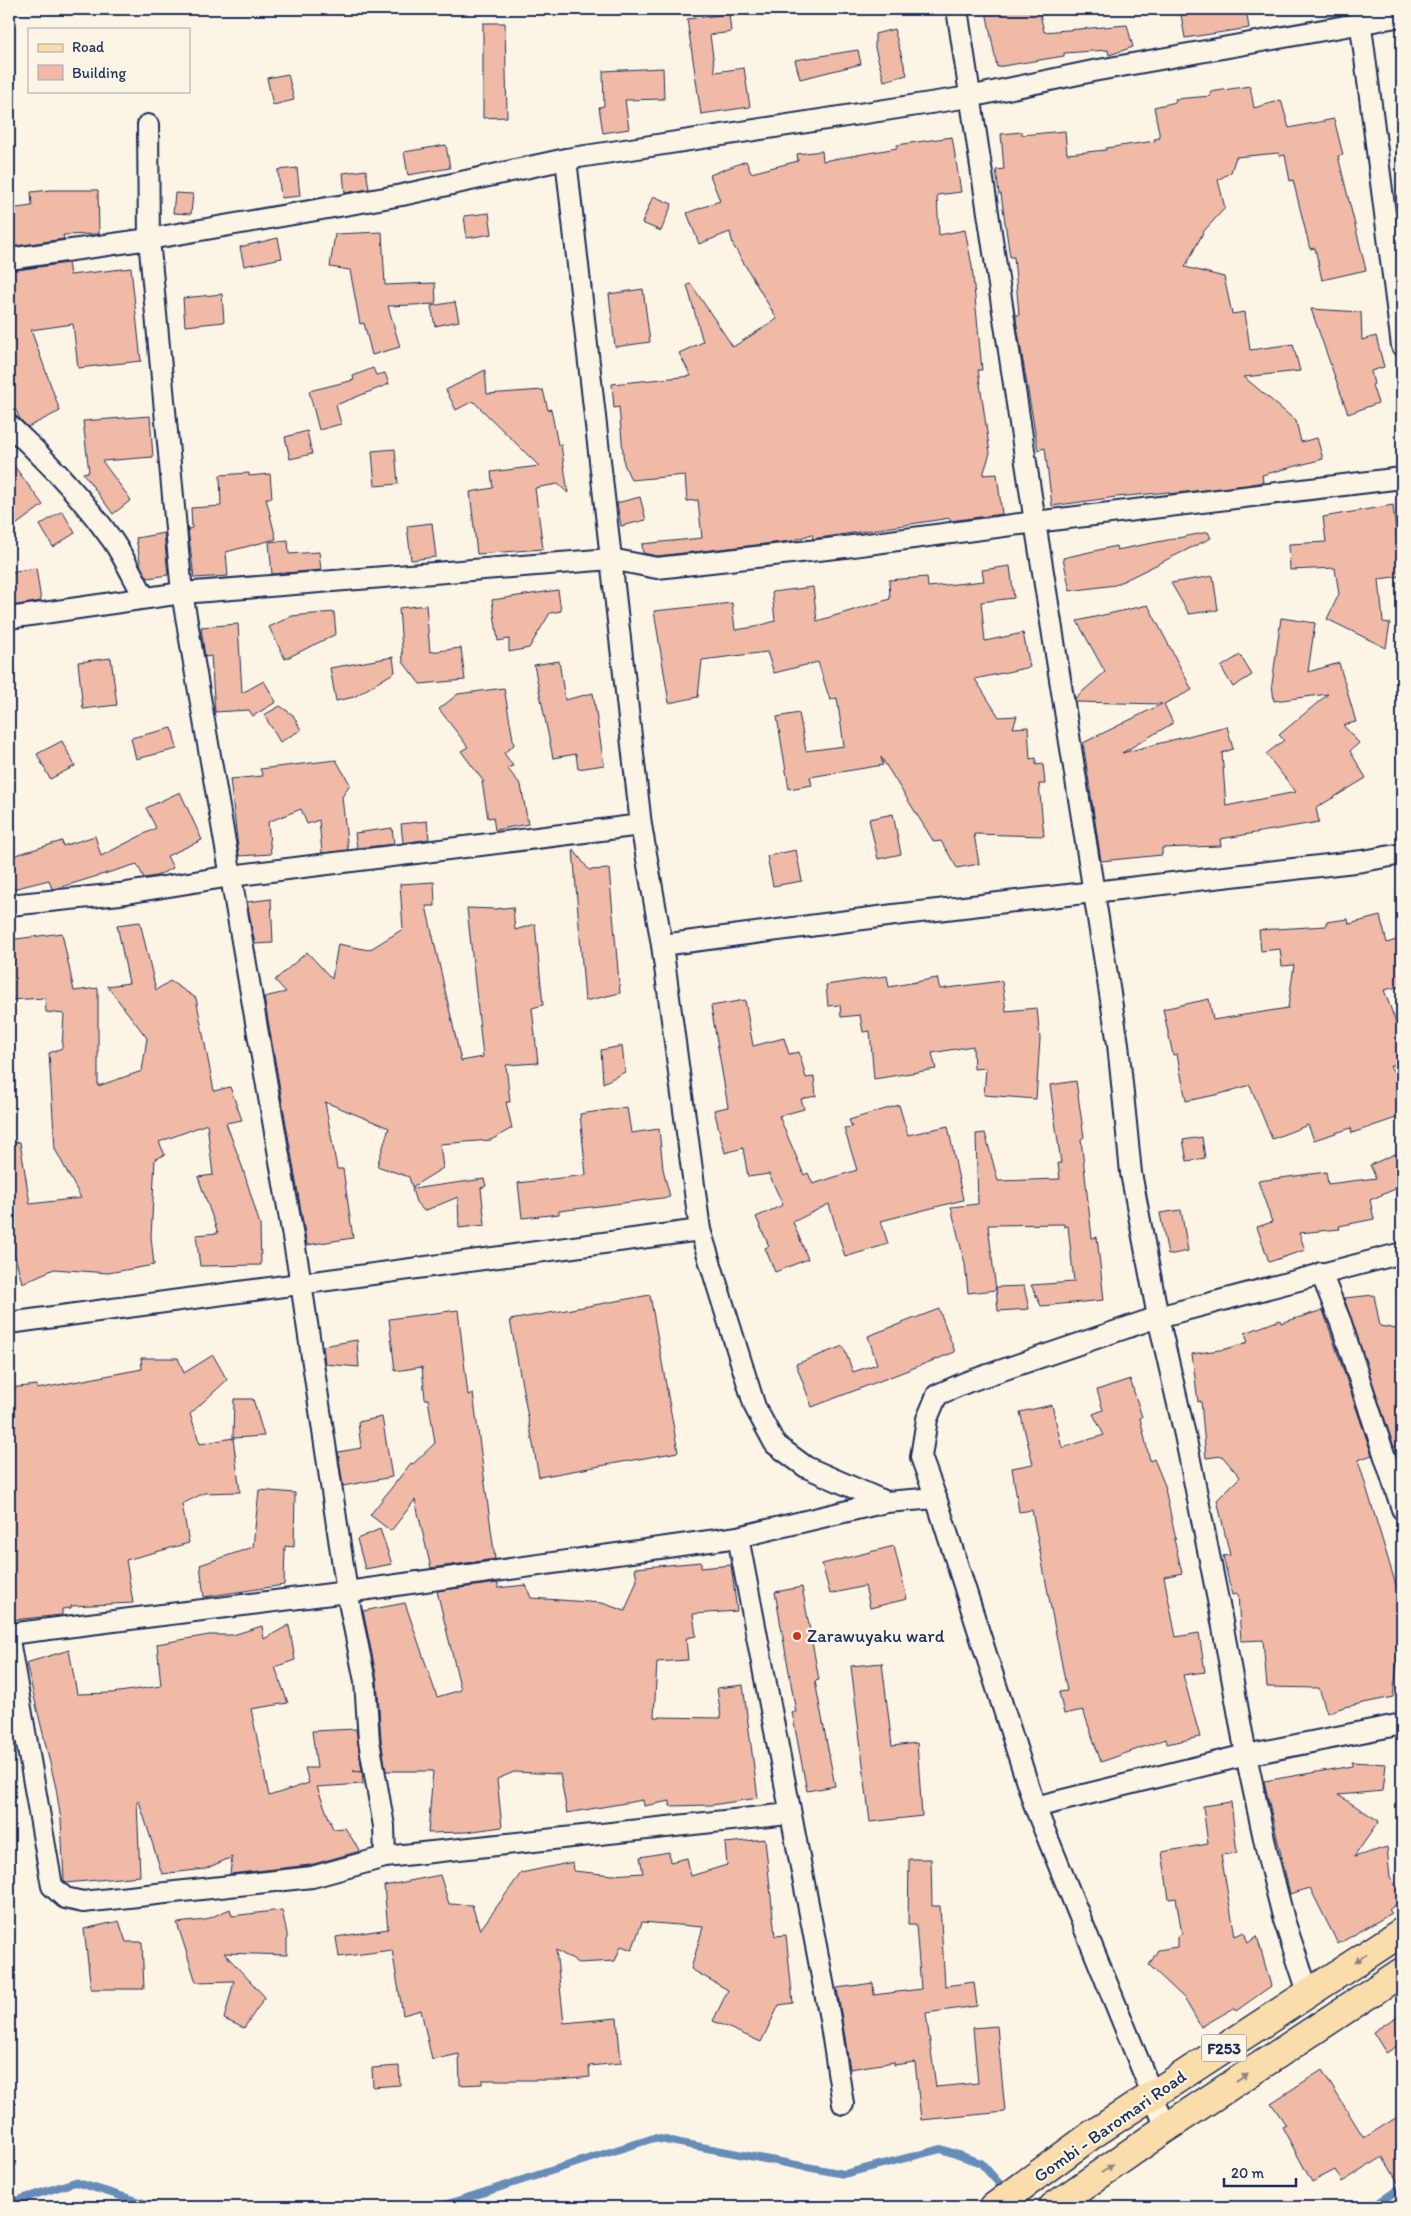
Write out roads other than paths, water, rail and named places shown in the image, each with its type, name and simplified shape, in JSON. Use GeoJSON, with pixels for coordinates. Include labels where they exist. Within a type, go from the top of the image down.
{"type":"FeatureCollection","features":[{"type":"Feature","properties":{"kind":"main road","name":"Gombi - Baromari Road"},"geometry":{"type":"LineString","coordinates":[[1000,2203],[1093,2134],[1402,1932]]}},
{"type":"Feature","properties":{"kind":"main road","name":"Gombi - Baromari Road"},"geometry":{"type":"LineString","coordinates":[[1060,2202],[1166,2128],[1402,1972]]}},
{"type":"Feature","properties":{"kind":"street"},"geometry":{"type":"LineString","coordinates":[[957,9],[1064,712],[1095,892],[1118,1044],[1131,1173],[1158,1317],[1214,1577],[1246,1755],[1284,1920],[1308,1992]]}},
{"type":"Feature","properties":{"kind":"street"},"geometry":{"type":"LineString","coordinates":[[1360,16],[1402,346]]}},
{"type":"Feature","properties":{"kind":"street"},"geometry":{"type":"LineString","coordinates":[[9,259],[149,239],[402,195],[566,160],[969,97],[1360,16],[1402,16]]}},
{"type":"Feature","properties":{"kind":"street"},"geometry":{"type":"LineString","coordinates":[[148,125],[149,239],[182,592],[301,1283],[347,1592],[365,1681],[369,1741],[384,1826],[385,1857]]}},
{"type":"Feature","properties":{"kind":"street"},"geometry":{"type":"LineString","coordinates":[[566,160],[641,825],[662,945],[700,1230],[755,1407],[775,1444],[806,1467],[886,1502]]}},
{"type":"Feature","properties":{"kind":"street"},"geometry":{"type":"LineString","coordinates":[[9,425],[37,451],[73,490],[113,542],[145,598]]}},
{"type":"Feature","properties":{"kind":"street"},"geometry":{"type":"LineString","coordinates":[[9,618],[182,592],[611,559],[657,568],[845,547],[1402,478]]}},
{"type":"Feature","properties":{"kind":"street"},"geometry":{"type":"LineString","coordinates":[[9,905],[120,894],[231,876],[641,825]]}},
{"type":"Feature","properties":{"kind":"street"},"geometry":{"type":"LineString","coordinates":[[662,945],[894,915],[1363,862],[1402,854]]}},
{"type":"Feature","properties":{"kind":"street"},"geometry":{"type":"LineString","coordinates":[[9,1323],[700,1230]]}},
{"type":"Feature","properties":{"kind":"street"},"geometry":{"type":"LineString","coordinates":[[1166,2128],[1035,1807],[936,1498],[921,1457],[926,1419],[937,1395],[967,1382],[1158,1317],[1402,1253]]}},
{"type":"Feature","properties":{"kind":"street"},"geometry":{"type":"LineString","coordinates":[[1321,1274],[1341,1324],[1402,1509]]}},
{"type":"Feature","properties":{"kind":"street"},"geometry":{"type":"LineString","coordinates":[[9,1634],[347,1592],[738,1537],[886,1502],[936,1498]]}},
{"type":"Feature","properties":{"kind":"street"},"geometry":{"type":"LineString","coordinates":[[738,1537],[789,1814],[830,2019],[843,2104]]}},
{"type":"Feature","properties":{"kind":"street"},"geometry":{"type":"LineString","coordinates":[[9,1640],[52,1886],[65,1898],[83,1902],[312,1877],[385,1857],[789,1814]]}},
{"type":"Feature","properties":{"kind":"street"},"geometry":{"type":"LineString","coordinates":[[1035,1807],[1246,1755],[1402,1724]]}},
{"type":"Feature","properties":{"kind":"waterway"},"geometry":{"type":"LineString","coordinates":[[438,2207],[654,2138],[844,2174],[941,2149],[981,2163],[1020,2207]]}},
{"type":"Feature","properties":{"kind":"waterway"},"geometry":{"type":"LineString","coordinates":[[9,2203],[75,2182],[157,2207]]}},
{"type":"Feature","properties":{"kind":"waterway"},"geometry":{"type":"LineString","coordinates":[[1363,2207],[1378,2203],[1402,2187]]}},
{"type":"Feature","properties":{"kind":"place","name":"Zarawuyaku ward"},"geometry":{"type":"Point","coordinates":[797,1636]}}]}
